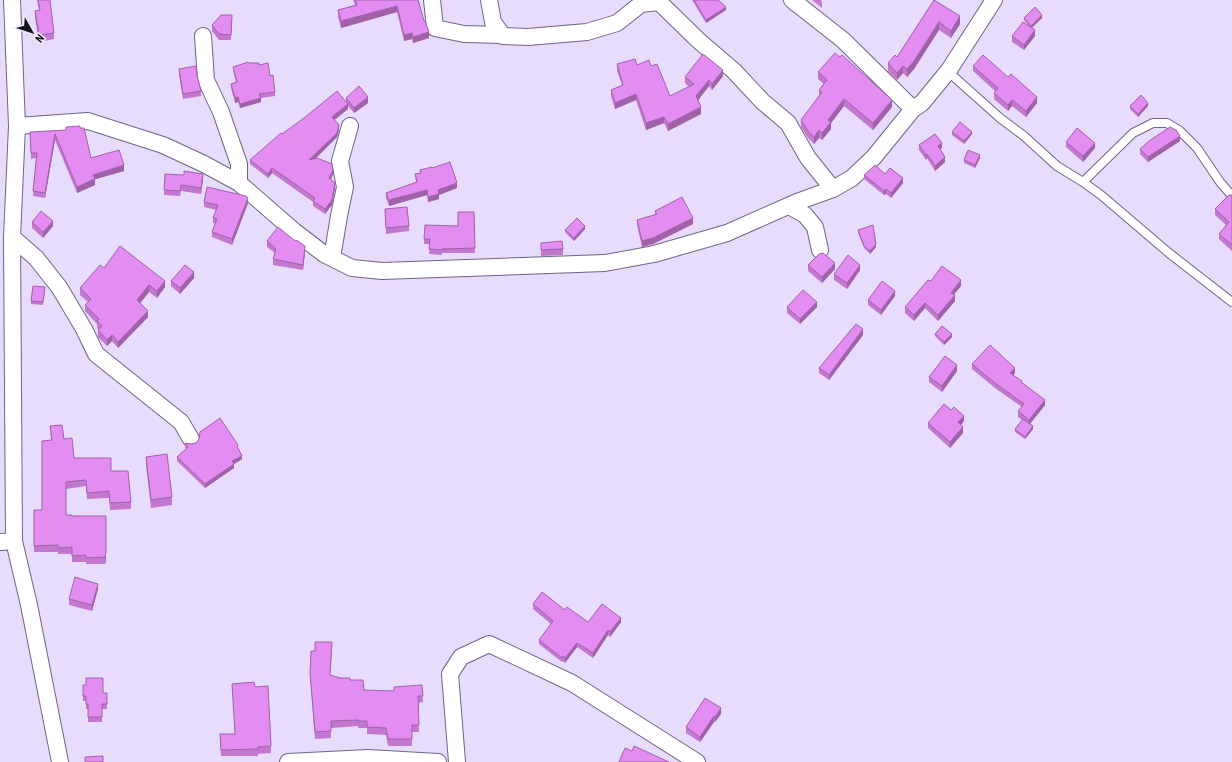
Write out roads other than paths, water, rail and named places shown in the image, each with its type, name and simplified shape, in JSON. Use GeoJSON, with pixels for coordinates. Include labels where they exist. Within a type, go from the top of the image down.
{"type":"FeatureCollection","features":[{"type":"Feature","properties":{"kind":"street"},"geometry":{"type":"LineString","coordinates":[[12,0],[17,126],[12,237],[7,542],[29,605],[60,762]]}},
{"type":"Feature","properties":{"kind":"street"},"geometry":{"type":"LineString","coordinates":[[432,0],[435,28],[464,34],[528,37],[587,32],[616,23],[641,4],[658,1],[698,40],[734,71],[763,102],[788,123],[808,158],[832,189]]}},
{"type":"Feature","properties":{"kind":"street"},"geometry":{"type":"LineString","coordinates":[[488,0],[493,22],[502,35]]}},
{"type":"Feature","properties":{"kind":"street"},"geometry":{"type":"LineString","coordinates":[[792,0],[843,40],[913,109]]}},
{"type":"Feature","properties":{"kind":"street"},"geometry":{"type":"LineString","coordinates":[[17,126],[88,121],[163,145],[204,164],[239,183],[294,231],[324,254],[352,268],[382,271],[606,263],[654,254],[727,234],[789,206],[832,189],[852,178],[874,157],[913,109],[922,103],[950,70],[994,0]]}},
{"type":"Feature","properties":{"kind":"street"},"geometry":{"type":"LineString","coordinates":[[203,36],[206,80],[221,112],[239,164],[239,183]]}},
{"type":"Feature","properties":{"kind":"street"},"geometry":{"type":"LineString","coordinates":[[332,258],[345,187],[340,161],[350,126]]}},
{"type":"Feature","properties":{"kind":"street"},"geometry":{"type":"LineString","coordinates":[[789,206],[805,215],[815,227],[820,250]]}},
{"type":"Feature","properties":{"kind":"street"},"geometry":{"type":"LineString","coordinates":[[12,237],[36,258],[59,287],[84,329],[96,354],[181,422],[192,440]]}},
{"type":"Feature","properties":{"kind":"street"},"geometry":{"type":"LineString","coordinates":[[457,762],[450,674],[461,657],[489,644],[572,683],[698,762]]}},
{"type":"Feature","properties":{"kind":"street"},"geometry":{"type":"LineString","coordinates":[[288,762],[368,758],[438,762]]}},
{"type":"Feature","properties":{"kind":"lane"},"geometry":{"type":"LineString","coordinates":[[950,70],[953,76],[1057,166],[1083,182],[1118,209],[1169,253],[1232,302]]}},
{"type":"Feature","properties":{"kind":"lane"},"geometry":{"type":"LineString","coordinates":[[1083,182],[1133,133],[1153,123],[1167,123],[1180,131],[1197,148],[1220,182],[1232,196]]}}]}
